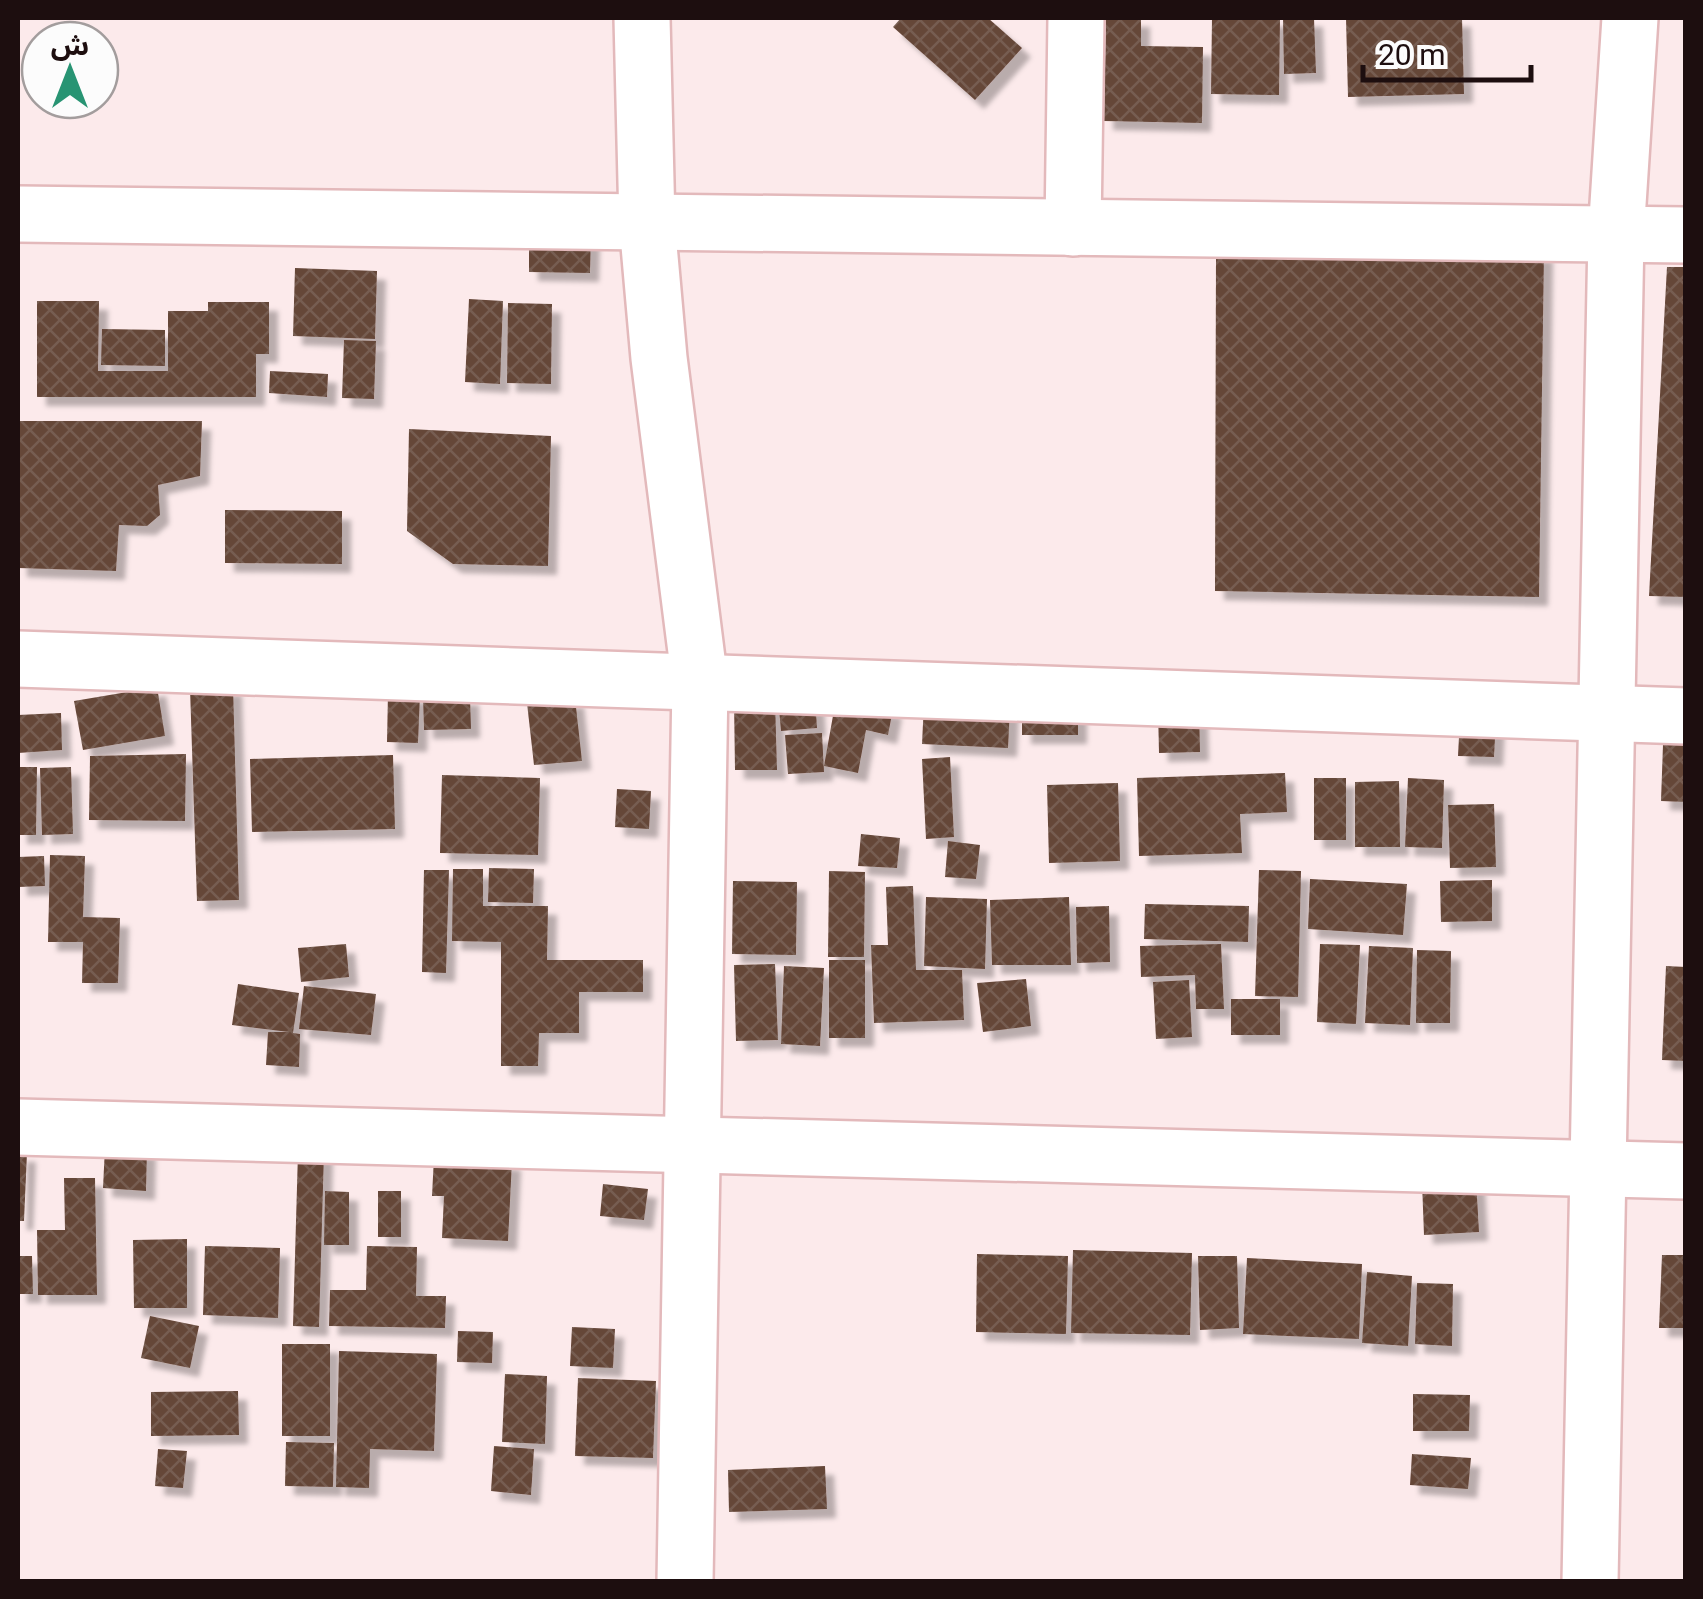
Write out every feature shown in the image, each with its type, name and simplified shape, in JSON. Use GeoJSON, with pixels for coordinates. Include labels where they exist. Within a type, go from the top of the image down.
{"type":"FeatureCollection","features":[{"type":"Feature","properties":{"kind":"street"},"geometry":{"type":"LineString","coordinates":[[642,18],[647,223],[700,682],[685,1582]]}},
{"type":"Feature","properties":{"kind":"street"},"geometry":{"type":"LineString","coordinates":[[1073,228],[1076,18]]}},
{"type":"Feature","properties":{"kind":"street"},"geometry":{"type":"LineString","coordinates":[[1590,1582],[1616,235],[1630,18]]}},
{"type":"Feature","properties":{"kind":"street"},"geometry":{"type":"LineString","coordinates":[[18,214],[1686,235]]}},
{"type":"Feature","properties":{"kind":"street"},"geometry":{"type":"LineString","coordinates":[[18,660],[1686,716]]}},
{"type":"Feature","properties":{"kind":"street"},"geometry":{"type":"LineString","coordinates":[[18,1127],[1686,1170]]}},
{"type":"Feature","properties":{"kind":"building"},"geometry":{"type":"Polygon","coordinates":[[[901,18],[988,18],[1022,48],[975,100],[893,27],[901,18]]]}},
{"type":"Feature","properties":{"kind":"building"},"geometry":{"type":"Polygon","coordinates":[[[1106,18],[1141,18],[1141,46],[1203,47],[1202,123],[1104,121],[1106,18]]]}},
{"type":"Feature","properties":{"kind":"building"},"geometry":{"type":"Polygon","coordinates":[[[1212,18],[1280,18],[1279,95],[1211,94],[1212,18]]]}},
{"type":"Feature","properties":{"kind":"building"},"geometry":{"type":"Polygon","coordinates":[[[1283,18],[1314,18],[1316,73],[1284,74],[1283,18]]]}},
{"type":"Feature","properties":{"kind":"building"},"geometry":{"type":"Polygon","coordinates":[[[1346,18],[1462,18],[1464,94],[1348,97],[1346,18]]]}},
{"type":"Feature","properties":{"kind":"building"},"geometry":{"type":"Polygon","coordinates":[[[529,233],[591,234],[590,273],[529,272],[529,233]]]}},
{"type":"Feature","properties":{"kind":"building"},"geometry":{"type":"Polygon","coordinates":[[[1544,252],[1539,597],[1215,591],[1216,256],[1544,252]]]}},
{"type":"Feature","properties":{"kind":"building"},"geometry":{"type":"Polygon","coordinates":[[[1667,267],[1686,267],[1686,597],[1649,596],[1667,267]]]}},
{"type":"Feature","properties":{"kind":"building"},"geometry":{"type":"Polygon","coordinates":[[[295,268],[377,271],[375,339],[293,336],[295,268]]]}},
{"type":"Feature","properties":{"kind":"building"},"geometry":{"type":"Polygon","coordinates":[[[469,299],[503,301],[500,384],[465,382],[469,299]]]}},
{"type":"Feature","properties":{"kind":"building"},"geometry":{"type":"Polygon","coordinates":[[[37,301],[99,301],[98,371],[168,371],[168,311],[208,311],[208,302],[269,302],[269,354],[256,354],[256,397],[37,397],[37,301]]]}},
{"type":"Feature","properties":{"kind":"building"},"geometry":{"type":"Polygon","coordinates":[[[508,303],[552,304],[551,384],[507,383],[508,303]]]}},
{"type":"Feature","properties":{"kind":"building"},"geometry":{"type":"Polygon","coordinates":[[[102,329],[165,330],[165,366],[101,365],[102,329]]]}},
{"type":"Feature","properties":{"kind":"building"},"geometry":{"type":"Polygon","coordinates":[[[344,340],[376,341],[374,399],[342,398],[344,340]]]}},
{"type":"Feature","properties":{"kind":"building"},"geometry":{"type":"Polygon","coordinates":[[[270,371],[328,374],[327,397],[269,393],[270,371]]]}},
{"type":"Feature","properties":{"kind":"building"},"geometry":{"type":"Polygon","coordinates":[[[18,421],[202,421],[200,476],[158,485],[160,515],[147,526],[119,525],[116,571],[18,568],[18,421]]]}},
{"type":"Feature","properties":{"kind":"building"},"geometry":{"type":"Polygon","coordinates":[[[409,429],[551,436],[548,566],[453,564],[407,531],[409,429]]]}},
{"type":"Feature","properties":{"kind":"building"},"geometry":{"type":"Polygon","coordinates":[[[225,510],[342,511],[342,564],[225,563],[225,510]]]}},
{"type":"Feature","properties":{"kind":"building"},"geometry":{"type":"Polygon","coordinates":[[[233,686],[239,900],[197,901],[190,688],[233,686]]]}},
{"type":"Feature","properties":{"kind":"building"},"geometry":{"type":"Polygon","coordinates":[[[157,687],[165,736],[83,750],[74,701],[157,687]]]}},
{"type":"Feature","properties":{"kind":"building"},"geometry":{"type":"Polygon","coordinates":[[[388,693],[420,694],[418,743],[387,742],[388,693]]]}},
{"type":"Feature","properties":{"kind":"building"},"geometry":{"type":"Polygon","coordinates":[[[423,696],[470,696],[471,729],[424,730],[423,696]]]}},
{"type":"Feature","properties":{"kind":"building"},"geometry":{"type":"Polygon","coordinates":[[[815,696],[817,728],[781,731],[778,699],[815,696]]]}},
{"type":"Feature","properties":{"kind":"building"},"geometry":{"type":"Polygon","coordinates":[[[575,698],[582,761],[534,765],[527,703],[575,698]]]}},
{"type":"Feature","properties":{"kind":"building"},"geometry":{"type":"Polygon","coordinates":[[[775,699],[777,770],[735,770],[734,700],[775,699]]]}},
{"type":"Feature","properties":{"kind":"building"},"geometry":{"type":"Polygon","coordinates":[[[836,699],[893,709],[888,735],[866,730],[858,773],[824,766],[836,699]]]}},
{"type":"Feature","properties":{"kind":"building"},"geometry":{"type":"Polygon","coordinates":[[[924,703],[1010,708],[1008,748],[922,744],[924,703]]]}},
{"type":"Feature","properties":{"kind":"building"},"geometry":{"type":"Polygon","coordinates":[[[1022,709],[1078,709],[1078,735],[1022,735],[1022,709]]]}},
{"type":"Feature","properties":{"kind":"building"},"geometry":{"type":"Polygon","coordinates":[[[1158,709],[1199,709],[1200,752],[1159,753],[1158,709]]]}},
{"type":"Feature","properties":{"kind":"building"},"geometry":{"type":"Polygon","coordinates":[[[61,713],[62,750],[18,753],[18,715],[61,713]]]}},
{"type":"Feature","properties":{"kind":"building"},"geometry":{"type":"Polygon","coordinates":[[[1460,717],[1496,719],[1494,757],[1458,756],[1460,717]]]}},
{"type":"Feature","properties":{"kind":"building"},"geometry":{"type":"Polygon","coordinates":[[[1664,717],[1686,718],[1686,802],[1661,801],[1664,717]]]}},
{"type":"Feature","properties":{"kind":"building"},"geometry":{"type":"Polygon","coordinates":[[[822,733],[824,772],[788,774],[785,735],[822,733]]]}},
{"type":"Feature","properties":{"kind":"building"},"geometry":{"type":"Polygon","coordinates":[[[186,754],[185,821],[89,820],[90,756],[186,754]]]}},
{"type":"Feature","properties":{"kind":"building"},"geometry":{"type":"Polygon","coordinates":[[[393,755],[395,829],[252,832],[250,759],[393,755]]]}},
{"type":"Feature","properties":{"kind":"building"},"geometry":{"type":"Polygon","coordinates":[[[950,757],[954,837],[926,839],[922,759],[950,757]]]}},
{"type":"Feature","properties":{"kind":"building"},"geometry":{"type":"Polygon","coordinates":[[[18,767],[37,767],[36,835],[18,835],[18,767]]]}},
{"type":"Feature","properties":{"kind":"building"},"geometry":{"type":"Polygon","coordinates":[[[71,767],[73,834],[42,835],[40,768],[71,767]]]}},
{"type":"Feature","properties":{"kind":"building"},"geometry":{"type":"Polygon","coordinates":[[[1285,773],[1287,812],[1240,814],[1242,853],[1139,856],[1137,778],[1285,773]]]}},
{"type":"Feature","properties":{"kind":"building"},"geometry":{"type":"Polygon","coordinates":[[[442,775],[540,778],[538,855],[440,853],[442,775]]]}},
{"type":"Feature","properties":{"kind":"building"},"geometry":{"type":"Polygon","coordinates":[[[1314,778],[1346,778],[1346,840],[1314,840],[1314,778]]]}},
{"type":"Feature","properties":{"kind":"building"},"geometry":{"type":"Polygon","coordinates":[[[1408,778],[1444,780],[1442,848],[1405,847],[1408,778]]]}},
{"type":"Feature","properties":{"kind":"building"},"geometry":{"type":"Polygon","coordinates":[[[1399,781],[1400,847],[1355,847],[1355,782],[1399,781]]]}},
{"type":"Feature","properties":{"kind":"building"},"geometry":{"type":"Polygon","coordinates":[[[1118,783],[1120,861],[1049,863],[1047,785],[1118,783]]]}},
{"type":"Feature","properties":{"kind":"building"},"geometry":{"type":"Polygon","coordinates":[[[617,789],[651,791],[649,829],[615,827],[617,789]]]}},
{"type":"Feature","properties":{"kind":"building"},"geometry":{"type":"Polygon","coordinates":[[[1494,804],[1496,867],[1450,868],[1448,805],[1494,804]]]}},
{"type":"Feature","properties":{"kind":"building"},"geometry":{"type":"Polygon","coordinates":[[[861,834],[900,838],[897,868],[858,866],[861,834]]]}},
{"type":"Feature","properties":{"kind":"building"},"geometry":{"type":"Polygon","coordinates":[[[948,841],[980,845],[976,879],[945,877],[948,841]]]}},
{"type":"Feature","properties":{"kind":"building"},"geometry":{"type":"Polygon","coordinates":[[[50,855],[85,856],[83,917],[120,918],[118,983],[82,983],[83,942],[48,942],[50,855]]]}},
{"type":"Feature","properties":{"kind":"building"},"geometry":{"type":"Polygon","coordinates":[[[44,856],[45,886],[18,887],[18,857],[44,856]]]}},
{"type":"Feature","properties":{"kind":"building"},"geometry":{"type":"Polygon","coordinates":[[[489,868],[534,869],[533,903],[488,902],[489,868]]]}},
{"type":"Feature","properties":{"kind":"building"},"geometry":{"type":"Polygon","coordinates":[[[453,869],[483,869],[483,906],[548,906],[547,960],[643,960],[643,992],[579,992],[579,1033],[539,1033],[538,1066],[501,1066],[501,942],[452,941],[453,869]]]}},
{"type":"Feature","properties":{"kind":"building"},"geometry":{"type":"Polygon","coordinates":[[[424,870],[449,870],[446,973],[422,972],[424,870]]]}},
{"type":"Feature","properties":{"kind":"building"},"geometry":{"type":"Polygon","coordinates":[[[1259,870],[1301,871],[1298,997],[1255,996],[1259,870]]]}},
{"type":"Feature","properties":{"kind":"building"},"geometry":{"type":"Polygon","coordinates":[[[829,871],[865,872],[864,957],[828,957],[829,871]]]}},
{"type":"Feature","properties":{"kind":"building"},"geometry":{"type":"Polygon","coordinates":[[[1310,879],[1407,884],[1403,935],[1308,929],[1310,879]]]}},
{"type":"Feature","properties":{"kind":"building"},"geometry":{"type":"Polygon","coordinates":[[[1492,880],[1492,921],[1441,922],[1440,881],[1492,880]]]}},
{"type":"Feature","properties":{"kind":"building"},"geometry":{"type":"Polygon","coordinates":[[[733,881],[797,882],[796,955],[732,954],[733,881]]]}},
{"type":"Feature","properties":{"kind":"building"},"geometry":{"type":"Polygon","coordinates":[[[913,886],[916,970],[962,970],[964,1020],[874,1023],[871,945],[888,945],[886,887],[913,886]]]}},
{"type":"Feature","properties":{"kind":"building"},"geometry":{"type":"Polygon","coordinates":[[[926,897],[987,899],[985,969],[924,966],[926,897]]]}},
{"type":"Feature","properties":{"kind":"building"},"geometry":{"type":"Polygon","coordinates":[[[1069,897],[1071,965],[992,965],[990,900],[1069,897]]]}},
{"type":"Feature","properties":{"kind":"building"},"geometry":{"type":"Polygon","coordinates":[[[1145,904],[1249,906],[1248,942],[1144,939],[1145,904]]]}},
{"type":"Feature","properties":{"kind":"building"},"geometry":{"type":"Polygon","coordinates":[[[1109,906],[1110,962],[1077,963],[1076,907],[1109,906]]]}},
{"type":"Feature","properties":{"kind":"building"},"geometry":{"type":"Polygon","coordinates":[[[346,944],[349,977],[301,982],[298,948],[346,944]]]}},
{"type":"Feature","properties":{"kind":"building"},"geometry":{"type":"Polygon","coordinates":[[[1221,944],[1224,1009],[1196,1009],[1195,975],[1141,977],[1140,946],[1221,944]]]}},
{"type":"Feature","properties":{"kind":"building"},"geometry":{"type":"Polygon","coordinates":[[[1320,944],[1360,945],[1356,1024],[1317,1022],[1320,944]]]}},
{"type":"Feature","properties":{"kind":"building"},"geometry":{"type":"Polygon","coordinates":[[[1369,946],[1413,948],[1410,1025],[1365,1023],[1369,946]]]}},
{"type":"Feature","properties":{"kind":"building"},"geometry":{"type":"Polygon","coordinates":[[[1417,950],[1451,951],[1450,1023],[1416,1023],[1417,950]]]}},
{"type":"Feature","properties":{"kind":"building"},"geometry":{"type":"Polygon","coordinates":[[[829,960],[865,960],[865,1038],[829,1038],[829,960]]]}},
{"type":"Feature","properties":{"kind":"building"},"geometry":{"type":"Polygon","coordinates":[[[775,964],[778,1040],[736,1041],[734,965],[775,964]]]}},
{"type":"Feature","properties":{"kind":"building"},"geometry":{"type":"Polygon","coordinates":[[[784,966],[824,968],[820,1046],[781,1044],[784,966]]]}},
{"type":"Feature","properties":{"kind":"building"},"geometry":{"type":"Polygon","coordinates":[[[1666,966],[1686,967],[1686,1061],[1662,1060],[1666,966]]]}},
{"type":"Feature","properties":{"kind":"building"},"geometry":{"type":"Polygon","coordinates":[[[1026,979],[1031,1026],[983,1032],[977,983],[1026,979]]]}},
{"type":"Feature","properties":{"kind":"building"},"geometry":{"type":"Polygon","coordinates":[[[1189,980],[1192,1037],[1156,1039],[1153,982],[1189,980]]]}},
{"type":"Feature","properties":{"kind":"building"},"geometry":{"type":"Polygon","coordinates":[[[238,984],[299,993],[293,1033],[300,1034],[299,1067],[266,1065],[268,1032],[289,1032],[232,1025],[238,984]]]}},
{"type":"Feature","properties":{"kind":"building"},"geometry":{"type":"Polygon","coordinates":[[[304,986],[376,994],[371,1035],[299,1029],[304,986]]]}},
{"type":"Feature","properties":{"kind":"building"},"geometry":{"type":"Polygon","coordinates":[[[1231,999],[1280,999],[1280,1035],[1231,1035],[1231,999]]]}},
{"type":"Feature","properties":{"kind":"building"},"geometry":{"type":"Polygon","coordinates":[[[105,1147],[147,1149],[146,1191],[103,1188],[105,1147]]]}},
{"type":"Feature","properties":{"kind":"building"},"geometry":{"type":"Polygon","coordinates":[[[298,1152],[324,1152],[319,1327],[293,1326],[298,1152]]]}},
{"type":"Feature","properties":{"kind":"building"},"geometry":{"type":"Polygon","coordinates":[[[18,1153],[27,1153],[24,1221],[18,1221],[18,1153]]]}},
{"type":"Feature","properties":{"kind":"building"},"geometry":{"type":"Polygon","coordinates":[[[434,1157],[512,1161],[508,1241],[442,1238],[444,1196],[432,1196],[434,1157]]]}},
{"type":"Feature","properties":{"kind":"building"},"geometry":{"type":"Polygon","coordinates":[[[64,1178],[95,1178],[97,1295],[38,1295],[37,1230],[65,1230],[64,1178]]]}},
{"type":"Feature","properties":{"kind":"building"},"geometry":{"type":"Polygon","coordinates":[[[1476,1179],[1479,1232],[1424,1235],[1422,1182],[1476,1179]]]}},
{"type":"Feature","properties":{"kind":"building"},"geometry":{"type":"Polygon","coordinates":[[[603,1184],[648,1189],[644,1220],[600,1216],[603,1184]]]}},
{"type":"Feature","properties":{"kind":"building"},"geometry":{"type":"Polygon","coordinates":[[[325,1191],[349,1192],[349,1245],[324,1245],[325,1191]]]}},
{"type":"Feature","properties":{"kind":"building"},"geometry":{"type":"Polygon","coordinates":[[[378,1191],[401,1191],[401,1237],[378,1237],[378,1191]]]}},
{"type":"Feature","properties":{"kind":"building"},"geometry":{"type":"Polygon","coordinates":[[[187,1239],[187,1308],[134,1308],[133,1240],[187,1239]]]}},
{"type":"Feature","properties":{"kind":"building"},"geometry":{"type":"Polygon","coordinates":[[[205,1246],[280,1248],[278,1318],[203,1315],[205,1246]]]}},
{"type":"Feature","properties":{"kind":"building"},"geometry":{"type":"Polygon","coordinates":[[[367,1246],[417,1247],[416,1296],[446,1296],[445,1328],[329,1326],[330,1290],[366,1290],[367,1246]]]}},
{"type":"Feature","properties":{"kind":"building"},"geometry":{"type":"Polygon","coordinates":[[[1073,1250],[1192,1253],[1190,1335],[1071,1333],[1073,1250]]]}},
{"type":"Feature","properties":{"kind":"building"},"geometry":{"type":"Polygon","coordinates":[[[977,1254],[1068,1256],[1066,1334],[976,1332],[977,1254]]]}},
{"type":"Feature","properties":{"kind":"building"},"geometry":{"type":"Polygon","coordinates":[[[1662,1255],[1686,1255],[1686,1328],[1659,1328],[1662,1255]]]}},
{"type":"Feature","properties":{"kind":"building"},"geometry":{"type":"Polygon","coordinates":[[[18,1256],[32,1256],[33,1294],[18,1294],[18,1256]]]}},
{"type":"Feature","properties":{"kind":"building"},"geometry":{"type":"Polygon","coordinates":[[[1198,1256],[1237,1256],[1239,1328],[1200,1330],[1198,1256]]]}},
{"type":"Feature","properties":{"kind":"building"},"geometry":{"type":"Polygon","coordinates":[[[1247,1258],[1362,1264],[1359,1339],[1243,1334],[1247,1258]]]}},
{"type":"Feature","properties":{"kind":"building"},"geometry":{"type":"Polygon","coordinates":[[[1367,1272],[1412,1276],[1408,1346],[1362,1343],[1367,1272]]]}},
{"type":"Feature","properties":{"kind":"building"},"geometry":{"type":"Polygon","coordinates":[[[1417,1283],[1453,1284],[1452,1346],[1415,1344],[1417,1283]]]}},
{"type":"Feature","properties":{"kind":"building"},"geometry":{"type":"Polygon","coordinates":[[[150,1316],[199,1326],[190,1368],[141,1358],[150,1316]]]}},
{"type":"Feature","properties":{"kind":"building"},"geometry":{"type":"Polygon","coordinates":[[[572,1327],[615,1329],[613,1368],[570,1366],[572,1327]]]}},
{"type":"Feature","properties":{"kind":"building"},"geometry":{"type":"Polygon","coordinates":[[[458,1331],[493,1332],[492,1363],[457,1362],[458,1331]]]}},
{"type":"Feature","properties":{"kind":"building"},"geometry":{"type":"Polygon","coordinates":[[[282,1344],[330,1344],[330,1436],[282,1436],[282,1344]]]}},
{"type":"Feature","properties":{"kind":"building"},"geometry":{"type":"Polygon","coordinates":[[[339,1351],[437,1354],[434,1451],[370,1449],[369,1488],[336,1487],[339,1351]]]}},
{"type":"Feature","properties":{"kind":"building"},"geometry":{"type":"Polygon","coordinates":[[[505,1374],[547,1376],[545,1444],[502,1442],[505,1374]]]}},
{"type":"Feature","properties":{"kind":"building"},"geometry":{"type":"Polygon","coordinates":[[[578,1378],[656,1381],[653,1458],[575,1456],[578,1378]]]}},
{"type":"Feature","properties":{"kind":"building"},"geometry":{"type":"Polygon","coordinates":[[[238,1391],[239,1435],[151,1436],[151,1392],[238,1391]]]}},
{"type":"Feature","properties":{"kind":"building"},"geometry":{"type":"Polygon","coordinates":[[[1413,1394],[1470,1395],[1469,1431],[1413,1431],[1413,1394]]]}},
{"type":"Feature","properties":{"kind":"building"},"geometry":{"type":"Polygon","coordinates":[[[286,1442],[334,1443],[333,1487],[285,1486],[286,1442]]]}},
{"type":"Feature","properties":{"kind":"building"},"geometry":{"type":"Polygon","coordinates":[[[494,1446],[534,1449],[531,1495],[491,1491],[494,1446]]]}},
{"type":"Feature","properties":{"kind":"building"},"geometry":{"type":"Polygon","coordinates":[[[158,1449],[187,1451],[183,1488],[155,1486],[158,1449]]]}},
{"type":"Feature","properties":{"kind":"building"},"geometry":{"type":"Polygon","coordinates":[[[1412,1454],[1471,1458],[1468,1489],[1410,1485],[1412,1454]]]}},
{"type":"Feature","properties":{"kind":"building"},"geometry":{"type":"Polygon","coordinates":[[[825,1466],[827,1509],[729,1512],[728,1470],[825,1466]]]}}]}
